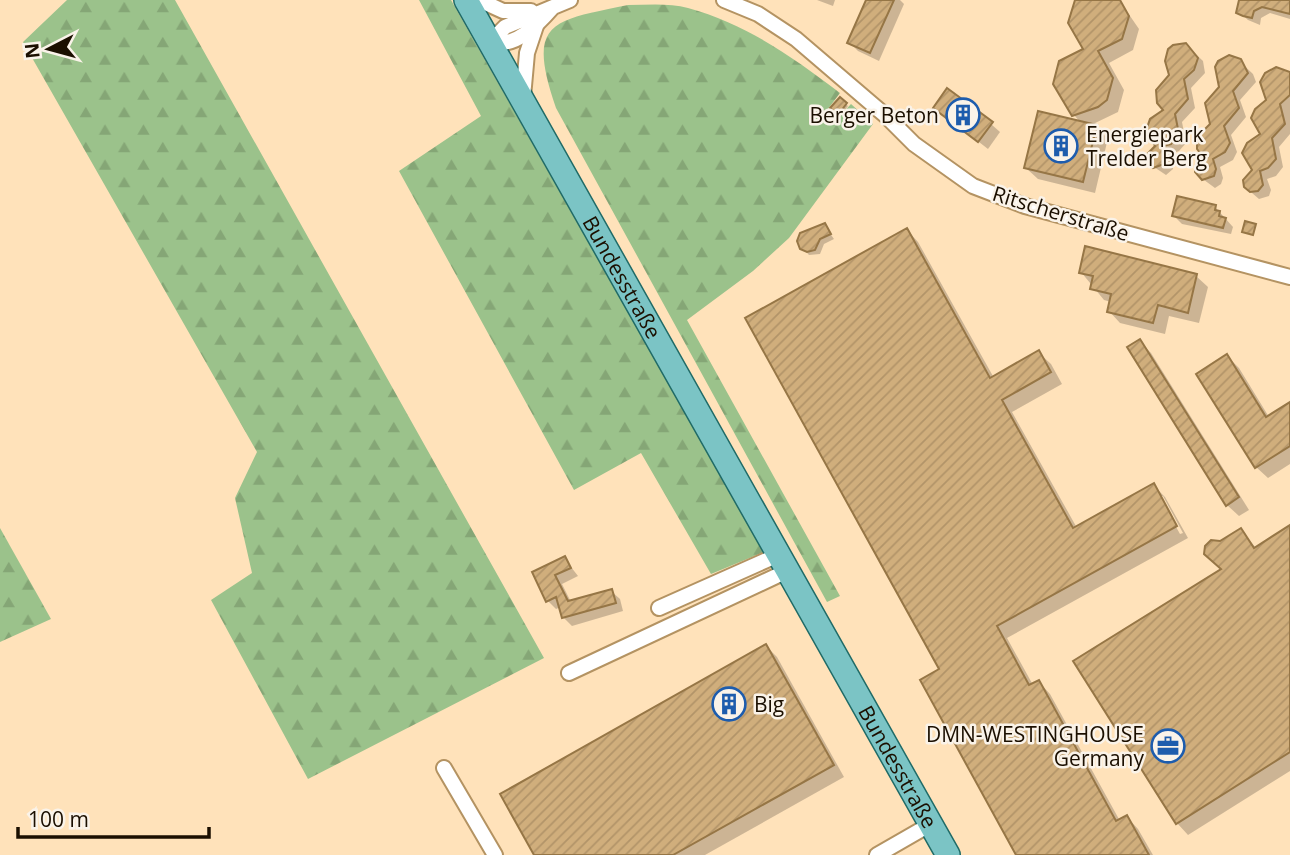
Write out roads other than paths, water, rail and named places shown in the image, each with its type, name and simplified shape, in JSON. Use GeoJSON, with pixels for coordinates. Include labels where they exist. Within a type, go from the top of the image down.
{"type":"FeatureCollection","features":[{"type":"Feature","properties":{"kind":"main road","name":"Bundesstraße"},"geometry":{"type":"LineString","coordinates":[[466,0],[948,855]]}},
{"type":"Feature","properties":{"kind":"street"},"geometry":{"type":"LineString","coordinates":[[479,0],[510,12],[553,7]]}},
{"type":"Feature","properties":{"kind":"street"},"geometry":{"type":"LineString","coordinates":[[490,42],[505,27],[570,0]]}},
{"type":"Feature","properties":{"kind":"street","name":"Ritscherstraße"},"geometry":{"type":"LineString","coordinates":[[724,0],[758,14],[796,38],[886,116],[914,144],[974,186],[1025,206],[1290,277]]}},
{"type":"Feature","properties":{"kind":"street"},"geometry":{"type":"LineString","coordinates":[[490,42],[505,43],[536,26],[553,7]]}},
{"type":"Feature","properties":{"kind":"street"},"geometry":{"type":"LineString","coordinates":[[523,101],[527,53],[536,26]]}},
{"type":"Feature","properties":{"kind":"street"},"geometry":{"type":"LineString","coordinates":[[659,608],[782,563]]}},
{"type":"Feature","properties":{"kind":"street"},"geometry":{"type":"LineString","coordinates":[[569,673],[782,563]]}},
{"type":"Feature","properties":{"kind":"street"},"geometry":{"type":"LineString","coordinates":[[444,768],[495,855]]}},
{"type":"Feature","properties":{"kind":"street"},"geometry":{"type":"LineString","coordinates":[[877,855],[931,824]]}},
{"type":"Feature","properties":{"kind":"place","name":"Berger Beton"},"geometry":{"type":"Point","coordinates":[963,115]}},
{"type":"Feature","properties":{"kind":"place","name":"Energiepark Trelder Berg"},"geometry":{"type":"Point","coordinates":[1061,146]}},
{"type":"Feature","properties":{"kind":"place","name":"Big"},"geometry":{"type":"Point","coordinates":[729,704]}},
{"type":"Feature","properties":{"kind":"place","name":"DMN-WESTINGHOUSE Germany"},"geometry":{"type":"Point","coordinates":[1168,746]}}]}
